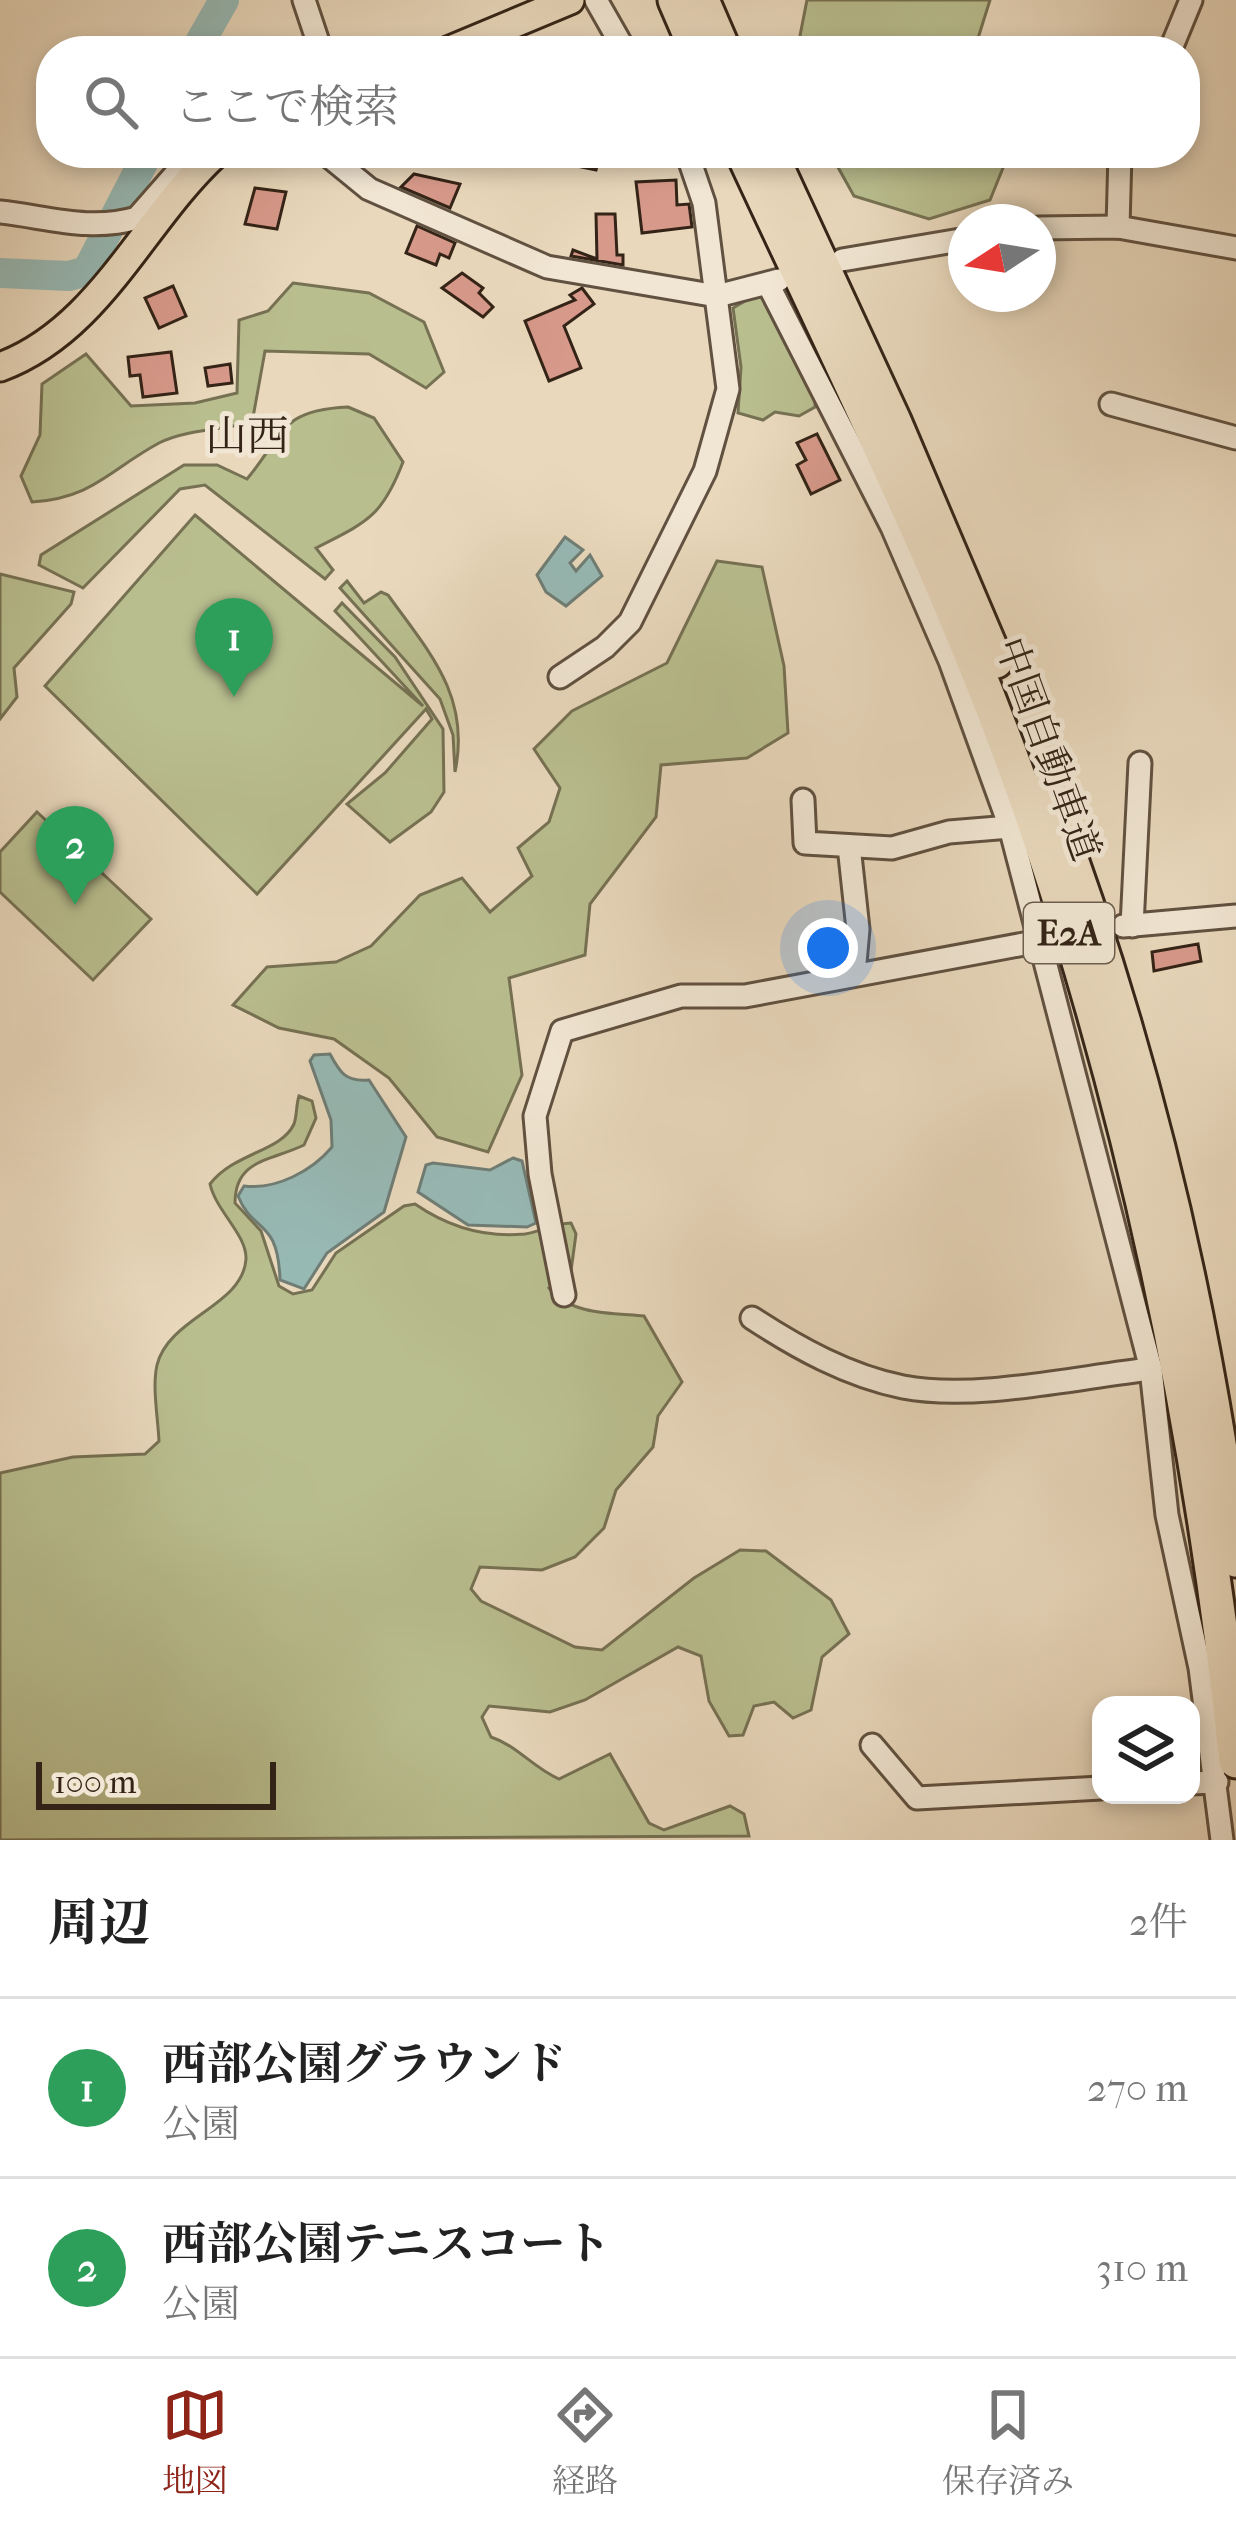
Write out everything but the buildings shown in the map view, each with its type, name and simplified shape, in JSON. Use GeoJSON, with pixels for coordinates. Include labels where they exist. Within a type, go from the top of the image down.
{"type":"FeatureCollection","features":[{"type":"Feature","properties":{"kind":"highway"},"geometry":{"type":"LineString","coordinates":[[674,0],[690,36]]}},
{"type":"Feature","properties":{"kind":"highway"},"geometry":{"type":"LineString","coordinates":[[702,0],[718,36]]}},
{"type":"Feature","properties":{"kind":"highway","name":"中国自動車道"},"geometry":{"type":"LineString","coordinates":[[750,168],[873,431],[992,708],[1083,976],[1133,1159],[1185,1391],[1226,1771]]}},
{"type":"Feature","properties":{"kind":"highway","name":"中国自動車道"},"geometry":{"type":"LineString","coordinates":[[777,168],[958,566],[1064,837],[1147,1111],[1203,1361],[1236,1560]]}},
{"type":"Feature","properties":{"kind":"main road"},"geometry":{"type":"LineString","coordinates":[[484,36],[570,0]]}},
{"type":"Feature","properties":{"kind":"main road"},"geometry":{"type":"LineString","coordinates":[[0,367],[60,333],[92,304],[166,206],[202,168]]}},
{"type":"Feature","properties":{"kind":"street"},"geometry":{"type":"LineString","coordinates":[[304,0],[316,36]]}},
{"type":"Feature","properties":{"kind":"street"},"geometry":{"type":"LineString","coordinates":[[596,0],[616,36]]}},
{"type":"Feature","properties":{"kind":"street"},"geometry":{"type":"LineString","coordinates":[[1176,36],[1191,0]]}},
{"type":"Feature","properties":{"kind":"street"},"geometry":{"type":"LineString","coordinates":[[0,212],[88,226],[129,221],[180,168]]}},
{"type":"Feature","properties":{"kind":"street"},"geometry":{"type":"LineString","coordinates":[[344,168],[369,189],[547,267],[717,296],[774,282],[892,527],[950,661],[1010,827],[1151,1369],[1167,1515],[1193,1590],[1226,1771],[1222,1840]]}},
{"type":"Feature","properties":{"kind":"street"},"geometry":{"type":"LineString","coordinates":[[560,677],[605,647],[630,622],[706,471],[728,389],[704,203],[692,168]]}},
{"type":"Feature","properties":{"kind":"street"},"geometry":{"type":"LineString","coordinates":[[1118,227],[1120,168]]}},
{"type":"Feature","properties":{"kind":"street"},"geometry":{"type":"LineString","coordinates":[[1056,228],[1118,227],[1236,248]]}},
{"type":"Feature","properties":{"kind":"street"},"geometry":{"type":"LineString","coordinates":[[842,260],[948,242]]}},
{"type":"Feature","properties":{"kind":"street"},"geometry":{"type":"LineString","coordinates":[[1111,404],[1236,438]]}},
{"type":"Feature","properties":{"kind":"street"},"geometry":{"type":"LineString","coordinates":[[1141,763],[1126,926],[1236,916]]}},
{"type":"Feature","properties":{"kind":"street"},"geometry":{"type":"LineString","coordinates":[[803,800],[806,843],[892,848],[949,832],[1010,827]]}},
{"type":"Feature","properties":{"kind":"street"},"geometry":{"type":"LineString","coordinates":[[848,846],[858,929],[854,974]]}},
{"type":"Feature","properties":{"kind":"street"},"geometry":{"type":"LineString","coordinates":[[564,1294],[540,1174],[535,1116],[562,1031],[682,996],[746,996],[1040,940]]}},
{"type":"Feature","properties":{"kind":"street"},"geometry":{"type":"LineString","coordinates":[[752,1318],[824,1360],[904,1387],[989,1388],[1151,1369]]}},
{"type":"Feature","properties":{"kind":"street"},"geometry":{"type":"LineString","coordinates":[[872,1745],[916,1798],[1092,1788]]}},
{"type":"Feature","properties":{"kind":"green space"},"geometry":{"type":"Polygon","coordinates":[[[807,0],[990,0],[979,36],[800,36],[807,0]]]}},
{"type":"Feature","properties":{"kind":"green space"},"geometry":{"type":"Polygon","coordinates":[[[838,168],[1003,168],[990,200],[948,204],[948,213],[929,219],[854,196],[838,168]]]}},
{"type":"Feature","properties":{"kind":"green space"},"geometry":{"type":"Polygon","coordinates":[[[293,283],[369,293],[424,322],[444,372],[426,388],[369,354],[265,351],[252,423],[169,439],[86,489],[32,502],[21,476],[40,435],[42,384],[86,354],[131,406],[195,403],[237,393],[239,320],[268,311],[293,283]]]}},
{"type":"Feature","properties":{"kind":"green space"},"geometry":{"type":"Polygon","coordinates":[[[759,293],[766,296],[815,397],[815,407],[799,416],[775,412],[763,420],[738,413],[741,367],[733,308],[759,293]]]}},
{"type":"Feature","properties":{"kind":"green space"},"geometry":{"type":"Polygon","coordinates":[[[348,407],[374,418],[403,462],[388,495],[371,516],[316,548],[333,570],[325,579],[205,485],[180,489],[83,588],[39,565],[41,555],[184,465],[217,465],[247,479],[295,419],[348,407]]]}},
{"type":"Feature","properties":{"kind":"green space"},"geometry":{"type":"Polygon","coordinates":[[[195,515],[423,706],[335,611],[342,603],[395,657],[443,729],[444,792],[431,812],[390,842],[347,804],[385,773],[432,719],[426,709],[257,894],[45,686],[195,515]]]}},
{"type":"Feature","properties":{"kind":"green space"},"geometry":{"type":"Polygon","coordinates":[[[717,561],[762,567],[784,666],[788,733],[747,758],[661,765],[656,817],[590,904],[585,955],[509,978],[522,1075],[488,1152],[437,1137],[389,1078],[334,1039],[279,1028],[233,1005],[267,967],[336,962],[371,946],[420,895],[462,878],[490,912],[532,876],[518,848],[549,822],[560,788],[534,749],[572,711],[667,663],[717,561]]]}},
{"type":"Feature","properties":{"kind":"green space"},"geometry":{"type":"Polygon","coordinates":[[[0,574],[74,592],[71,604],[14,668],[17,697],[0,719],[0,574]]]}},
{"type":"Feature","properties":{"kind":"green space"},"geometry":{"type":"Polygon","coordinates":[[[347,581],[364,603],[381,592],[388,595],[443,676],[457,720],[455,772],[453,735],[440,699],[340,588],[347,581]]]}},
{"type":"Feature","properties":{"kind":"green space"},"geometry":{"type":"Polygon","coordinates":[[[37,812],[151,919],[93,980],[0,892],[0,852],[37,812]]]}},
{"type":"Feature","properties":{"kind":"green space"},"geometry":{"type":"Polygon","coordinates":[[[299,1096],[312,1101],[316,1118],[304,1145],[248,1170],[235,1203],[261,1231],[279,1286],[293,1294],[312,1290],[336,1253],[404,1206],[415,1204],[453,1224],[495,1234],[525,1234],[571,1223],[576,1234],[571,1271],[549,1288],[580,1308],[644,1316],[682,1382],[658,1416],[653,1447],[616,1490],[604,1528],[575,1557],[542,1570],[480,1567],[471,1589],[481,1601],[575,1647],[602,1650],[694,1578],[740,1550],[766,1551],[831,1600],[849,1634],[822,1657],[811,1710],[793,1718],[774,1702],[754,1706],[743,1735],[729,1736],[709,1701],[701,1656],[678,1647],[585,1700],[550,1712],[489,1706],[482,1717],[491,1737],[559,1779],[610,1754],[649,1823],[664,1830],[730,1806],[744,1814],[749,1836],[0,1840],[0,1473],[73,1457],[145,1454],[159,1441],[155,1383],[164,1349],[233,1289],[246,1259],[242,1241],[210,1184],[232,1165],[288,1133],[299,1096]]]}},
{"type":"Feature","properties":{"kind":"water"},"geometry":{"type":"Polygon","coordinates":[[[565,537],[583,550],[570,563],[576,571],[590,555],[602,576],[566,606],[546,592],[537,575],[565,537]]]}},
{"type":"Feature","properties":{"kind":"water"},"geometry":{"type":"Polygon","coordinates":[[[330,1054],[345,1075],[369,1080],[406,1137],[384,1212],[327,1253],[304,1289],[280,1280],[270,1236],[238,1196],[244,1186],[292,1177],[332,1147],[331,1120],[310,1061],[314,1055],[330,1054]]]}},
{"type":"Feature","properties":{"kind":"water"},"geometry":{"type":"Polygon","coordinates":[[[513,1158],[522,1161],[536,1223],[527,1227],[468,1225],[418,1192],[426,1165],[490,1170],[513,1158]]]}},
{"type":"Feature","properties":{"kind":"waterway"},"geometry":{"type":"LineString","coordinates":[[204,36],[224,0]]}},
{"type":"Feature","properties":{"kind":"waterway"},"geometry":{"type":"LineString","coordinates":[[0,273],[69,276],[87,271],[140,168]]}},
{"type":"Feature","properties":{"kind":"place","name":"西部公園グラウンド"},"geometry":{"type":"Point","coordinates":[234,697]}},
{"type":"Feature","properties":{"kind":"place","name":"西部公園テニスコート"},"geometry":{"type":"Point","coordinates":[75,905]}},
{"type":"Feature","properties":{"kind":"district","name":"山西"},"geometry":{"type":"Point","coordinates":[247,436]}}]}
